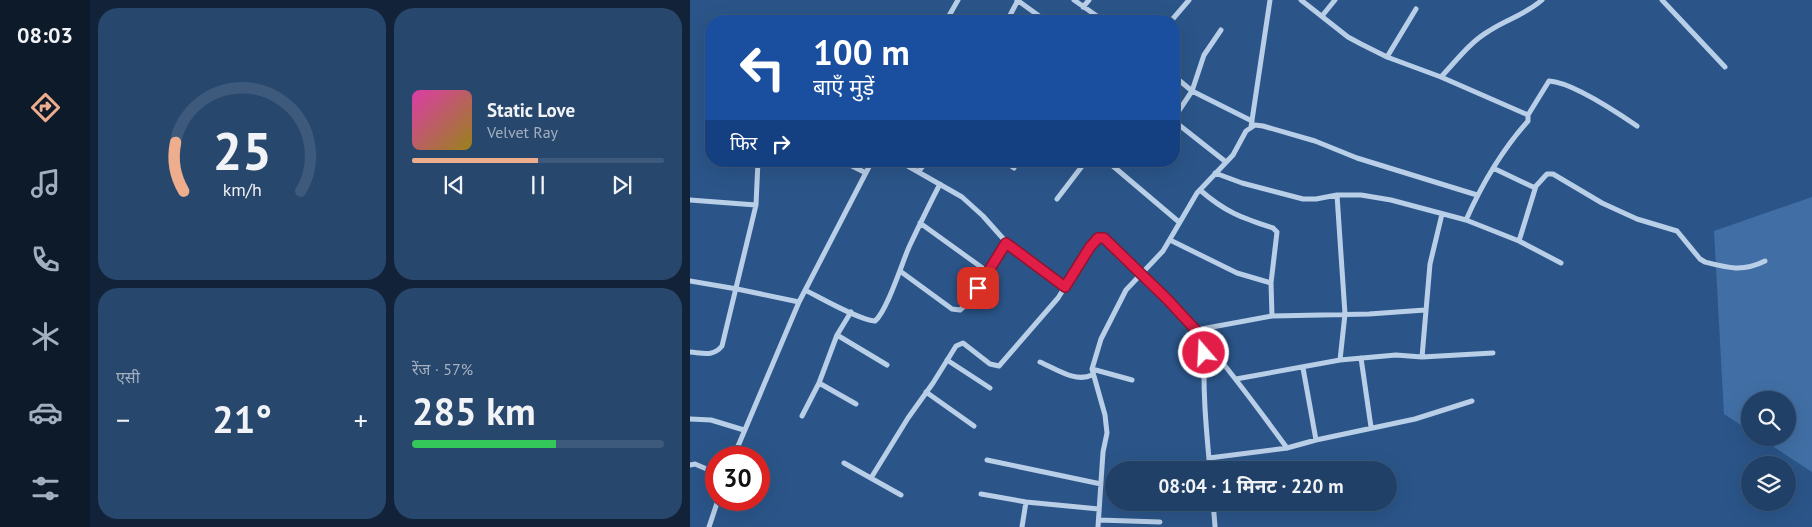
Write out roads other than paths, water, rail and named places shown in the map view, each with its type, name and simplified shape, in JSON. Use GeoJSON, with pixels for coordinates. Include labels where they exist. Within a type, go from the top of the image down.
{"type":"FeatureCollection","features":[{"type":"Feature","properties":{"kind":"street"},"geometry":{"type":"LineString","coordinates":[[949,15],[958,0]]}},
{"type":"Feature","properties":{"kind":"street"},"geometry":{"type":"LineString","coordinates":[[1010,15],[1017,0],[1038,15]]}},
{"type":"Feature","properties":{"kind":"street"},"geometry":{"type":"LineString","coordinates":[[1074,0],[1095,15]]}},
{"type":"Feature","properties":{"kind":"street"},"geometry":{"type":"LineString","coordinates":[[1083,7],[1089,0]]}},
{"type":"Feature","properties":{"kind":"street"},"geometry":{"type":"LineString","coordinates":[[1176,15],[1189,0]]}},
{"type":"Feature","properties":{"kind":"street"},"geometry":{"type":"LineString","coordinates":[[1251,127],[1270,0]]}},
{"type":"Feature","properties":{"kind":"street"},"geometry":{"type":"LineString","coordinates":[[1301,0],[1348,37],[1387,58],[1441,77],[1528,115]]}},
{"type":"Feature","properties":{"kind":"street"},"geometry":{"type":"LineString","coordinates":[[1322,16],[1335,0]]}},
{"type":"Feature","properties":{"kind":"street"},"geometry":{"type":"LineString","coordinates":[[1441,77],[1478,39],[1502,23],[1520,16],[1542,0]]}},
{"type":"Feature","properties":{"kind":"street"},"geometry":{"type":"LineString","coordinates":[[1662,0],[1725,67]]}},
{"type":"Feature","properties":{"kind":"street"},"geometry":{"type":"LineString","coordinates":[[1387,58],[1416,9]]}},
{"type":"Feature","properties":{"kind":"street"},"geometry":{"type":"LineString","coordinates":[[1180,110],[1192,91],[1204,55],[1221,30]]}},
{"type":"Feature","properties":{"kind":"street"},"geometry":{"type":"LineString","coordinates":[[1180,81],[1192,91],[1252,120]]}},
{"type":"Feature","properties":{"kind":"street"},"geometry":{"type":"LineString","coordinates":[[1466,220],[1477,194],[1492,168],[1528,120],[1528,115],[1546,82],[1553,81],[1598,102],[1637,126]]}},
{"type":"Feature","properties":{"kind":"street"},"geometry":{"type":"LineString","coordinates":[[1180,125],[1226,162]]}},
{"type":"Feature","properties":{"kind":"street"},"geometry":{"type":"LineString","coordinates":[[1040,362],[1078,378],[1086,378],[1092,372],[1101,339],[1126,290],[1163,251],[1200,190],[1233,155],[1246,131],[1251,127],[1263,126],[1314,141],[1357,158],[1477,194]]}},
{"type":"Feature","properties":{"kind":"street"},"geometry":{"type":"LineString","coordinates":[[690,352],[712,354],[722,346],[756,204],[758,167]]}},
{"type":"Feature","properties":{"kind":"street"},"geometry":{"type":"LineString","coordinates":[[854,167],[866,173]]}},
{"type":"Feature","properties":{"kind":"street"},"geometry":{"type":"LineString","coordinates":[[738,446],[799,302],[869,167]]}},
{"type":"Feature","properties":{"kind":"street"},"geometry":{"type":"LineString","coordinates":[[911,167],[962,197],[983,216],[1006,243],[1065,287]]}},
{"type":"Feature","properties":{"kind":"street"},"geometry":{"type":"LineString","coordinates":[[919,171],[922,167]]}},
{"type":"Feature","properties":{"kind":"street"},"geometry":{"type":"LineString","coordinates":[[1057,199],[1081,167]]}},
{"type":"Feature","properties":{"kind":"street"},"geometry":{"type":"LineString","coordinates":[[1114,167],[1179,222]]}},
{"type":"Feature","properties":{"kind":"street"},"geometry":{"type":"LineString","coordinates":[[1492,168],[1530,186],[1536,186]]}},
{"type":"Feature","properties":{"kind":"street"},"geometry":{"type":"LineString","coordinates":[[1215,173],[1242,183],[1303,199],[1361,194],[1391,200],[1466,220],[1519,240],[1561,263]]}},
{"type":"Feature","properties":{"kind":"street"},"geometry":{"type":"LineString","coordinates":[[1519,240],[1536,186],[1547,174],[1553,174],[1611,208],[1638,220],[1677,231],[1700,260],[1738,269],[1755,266],[1765,261]]}},
{"type":"Feature","properties":{"kind":"street"},"geometry":{"type":"LineString","coordinates":[[805,290],[870,321],[878,319],[920,222],[940,184]]}},
{"type":"Feature","properties":{"kind":"street"},"geometry":{"type":"LineString","coordinates":[[1200,190],[1212,201],[1233,215],[1273,228],[1277,232],[1271,283],[1272,316]]}},
{"type":"Feature","properties":{"kind":"street"},"geometry":{"type":"LineString","coordinates":[[1337,195],[1344,314],[1340,360]]}},
{"type":"Feature","properties":{"kind":"street"},"geometry":{"type":"LineString","coordinates":[[690,200],[756,204]]}},
{"type":"Feature","properties":{"kind":"street"},"geometry":{"type":"LineString","coordinates":[[1422,357],[1430,264],[1442,214]]}},
{"type":"Feature","properties":{"kind":"street"},"geometry":{"type":"LineString","coordinates":[[920,222],[988,272]]}},
{"type":"Feature","properties":{"kind":"street"},"geometry":{"type":"LineString","coordinates":[[871,478],[956,346],[963,343],[990,364],[998,366],[1058,298],[1090,247],[1101,238],[1107,240],[1205,340],[1288,448]]}},
{"type":"Feature","properties":{"kind":"street"},"geometry":{"type":"LineString","coordinates":[[1170,240],[1237,273],[1271,283]]}},
{"type":"Feature","properties":{"kind":"street"},"geometry":{"type":"LineString","coordinates":[[900,271],[952,309],[957,310],[964,308],[1006,243]]}},
{"type":"Feature","properties":{"kind":"street"},"geometry":{"type":"LineString","coordinates":[[690,281],[799,302]]}},
{"type":"Feature","properties":{"kind":"street"},"geometry":{"type":"LineString","coordinates":[[1196,330],[1272,316],[1425,310]]}},
{"type":"Feature","properties":{"kind":"street"},"geometry":{"type":"LineString","coordinates":[[802,416],[819,383],[837,335],[851,312]]}},
{"type":"Feature","properties":{"kind":"street"},"geometry":{"type":"LineString","coordinates":[[837,335],[887,365]]}},
{"type":"Feature","properties":{"kind":"street"},"geometry":{"type":"LineString","coordinates":[[1205,340],[1203,365],[1209,461]]}},
{"type":"Feature","properties":{"kind":"street"},"geometry":{"type":"LineString","coordinates":[[1236,379],[1340,360],[1396,355],[1422,357],[1493,353]]}},
{"type":"Feature","properties":{"kind":"street"},"geometry":{"type":"LineString","coordinates":[[1361,358],[1371,428]]}},
{"type":"Feature","properties":{"kind":"street"},"geometry":{"type":"LineString","coordinates":[[947,360],[990,388]]}},
{"type":"Feature","properties":{"kind":"street"},"geometry":{"type":"LineString","coordinates":[[1304,368],[1316,440]]}},
{"type":"Feature","properties":{"kind":"street"},"geometry":{"type":"LineString","coordinates":[[1092,372],[1132,380]]}},
{"type":"Feature","properties":{"kind":"street"},"geometry":{"type":"LineString","coordinates":[[1092,372],[1105,415],[1107,432],[1098,527]]}},
{"type":"Feature","properties":{"kind":"street"},"geometry":{"type":"LineString","coordinates":[[819,383],[856,404]]}},
{"type":"Feature","properties":{"kind":"street"},"geometry":{"type":"LineString","coordinates":[[926,392],[974,426]]}},
{"type":"Feature","properties":{"kind":"street"},"geometry":{"type":"LineString","coordinates":[[1209,458],[1288,448],[1434,414],[1472,401]]}},
{"type":"Feature","properties":{"kind":"street"},"geometry":{"type":"LineString","coordinates":[[690,418],[711,420],[744,430]]}},
{"type":"Feature","properties":{"kind":"street"},"geometry":{"type":"LineString","coordinates":[[987,460],[1101,484]]}},
{"type":"Feature","properties":{"kind":"street"},"geometry":{"type":"LineString","coordinates":[[844,463],[901,495]]}},
{"type":"Feature","properties":{"kind":"street"},"geometry":{"type":"LineString","coordinates":[[690,465],[695,464],[705,469]]}},
{"type":"Feature","properties":{"kind":"street"},"geometry":{"type":"LineString","coordinates":[[981,494],[1026,502],[1099,509]]}},
{"type":"Feature","properties":{"kind":"street"},"geometry":{"type":"LineString","coordinates":[[1022,527],[1026,502]]}},
{"type":"Feature","properties":{"kind":"street"},"geometry":{"type":"LineString","coordinates":[[709,527],[714,511]]}},
{"type":"Feature","properties":{"kind":"street"},"geometry":{"type":"LineString","coordinates":[[1214,511],[1216,526]]}},
{"type":"Feature","properties":{"kind":"street"},"geometry":{"type":"LineString","coordinates":[[1099,520],[1160,522]]}}]}
